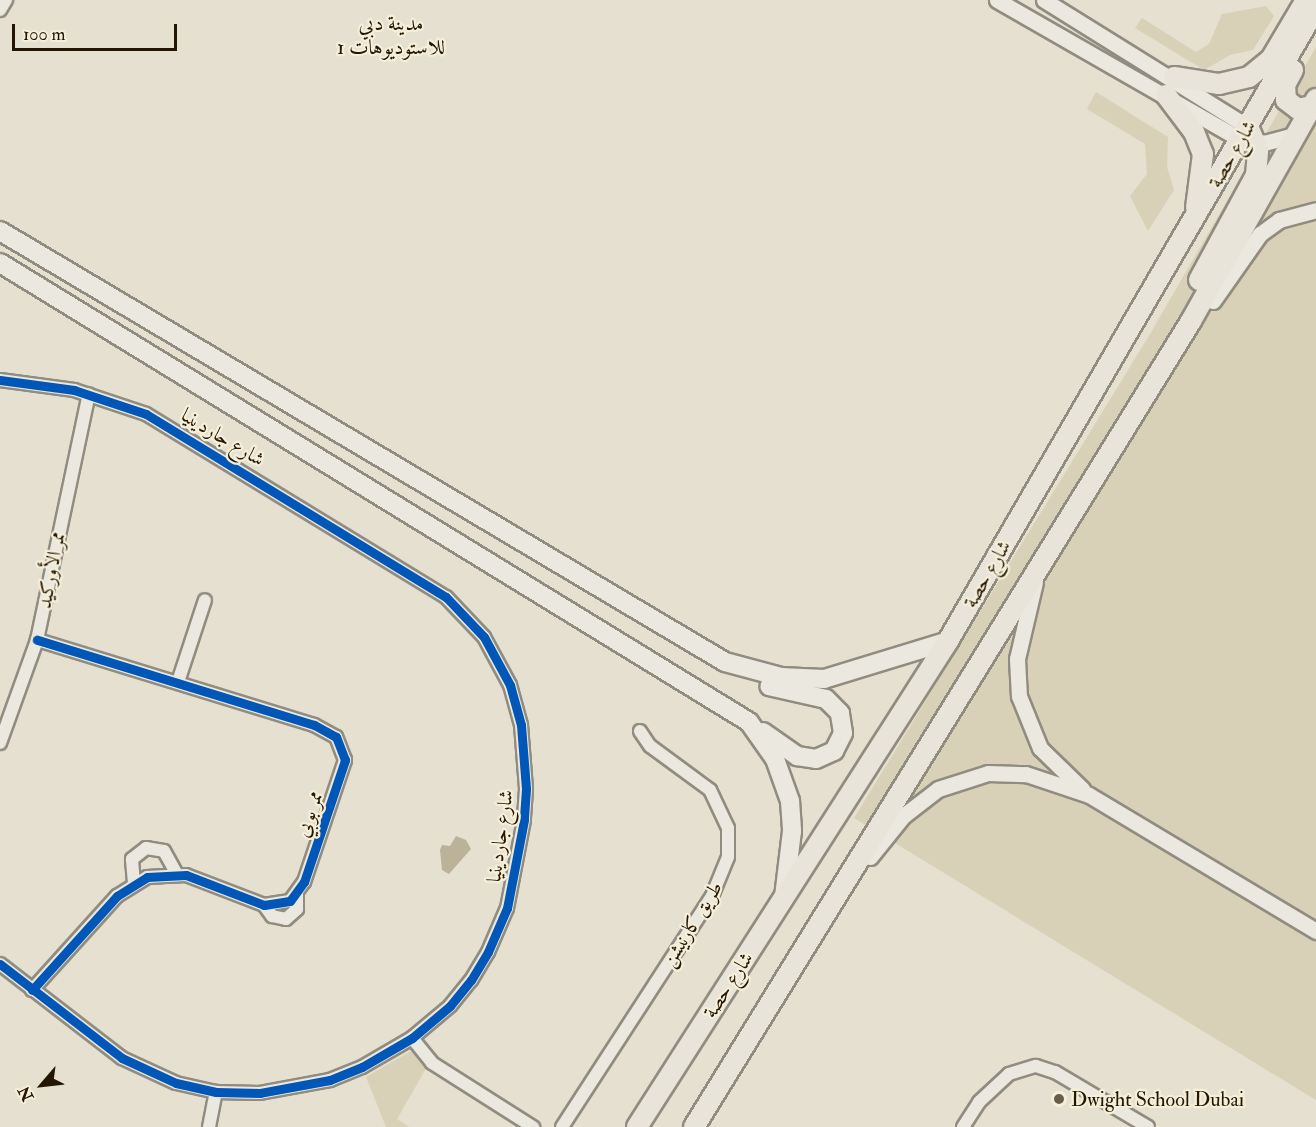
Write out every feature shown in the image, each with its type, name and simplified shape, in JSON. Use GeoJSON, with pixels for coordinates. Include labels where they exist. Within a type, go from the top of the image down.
{"type":"FeatureCollection","features":[{"type":"Feature","properties":{"kind":"main road"},"geometry":{"type":"LineString","coordinates":[[1194,219],[1203,154],[1170,86],[1219,84],[1249,77],[1271,59],[1306,0]]}},
{"type":"Feature","properties":{"kind":"main road"},"geometry":{"type":"LineString","coordinates":[[1313,14],[1310,39],[1284,93],[1291,105],[1302,109],[1314,102]]}},
{"type":"Feature","properties":{"kind":"main road","name":"شارع حصة"},"geometry":{"type":"LineString","coordinates":[[638,1127],[948,641],[1194,219],[1248,136],[1313,14]]}},
{"type":"Feature","properties":{"kind":"main road"},"geometry":{"type":"LineString","coordinates":[[694,1127],[1191,321],[1314,102]]}},
{"type":"Feature","properties":{"kind":"main road"},"geometry":{"type":"LineString","coordinates":[[1154,381],[1173,328],[1256,176],[1259,162],[1248,136]]}},
{"type":"Feature","properties":{"kind":"main road"},"geometry":{"type":"LineString","coordinates":[[0,231],[763,684],[826,699],[840,713],[843,733],[840,742],[826,756],[806,759],[0,263]]}},
{"type":"Feature","properties":{"kind":"main road"},"geometry":{"type":"LineString","coordinates":[[725,662],[781,677],[824,679],[948,641]]}},
{"type":"Feature","properties":{"kind":"main road"},"geometry":{"type":"LineString","coordinates":[[749,722],[776,759],[790,801],[792,831],[784,897]]}},
{"type":"Feature","properties":{"kind":"street"},"geometry":{"type":"LineString","coordinates":[[0,10],[6,0]]}},
{"type":"Feature","properties":{"kind":"street"},"geometry":{"type":"LineString","coordinates":[[997,0],[1170,86]]}},
{"type":"Feature","properties":{"kind":"street"},"geometry":{"type":"LineString","coordinates":[[1044,0],[1248,136],[1297,134]]}},
{"type":"Feature","properties":{"kind":"street"},"geometry":{"type":"LineString","coordinates":[[1191,321],[1208,308],[1260,234],[1285,218],[1316,210]]}},
{"type":"Feature","properties":{"kind":"street","name":"شارع جاردينيا"},"geometry":{"type":"LineString","coordinates":[[0,380],[90,394],[164,423],[432,586],[472,622],[502,668],[521,725],[526,789],[524,820],[507,908],[488,952],[471,980],[444,1011],[412,1038],[362,1067],[330,1080],[260,1093],[216,1092],[176,1083],[139,1068],[0,964]]}},
{"type":"Feature","properties":{"kind":"street","name":"ممر الأوركيد"},"geometry":{"type":"LineString","coordinates":[[0,743],[37,640],[90,394]]}},
{"type":"Feature","properties":{"kind":"street"},"geometry":{"type":"LineString","coordinates":[[1036,575],[1017,659],[1019,696],[1040,748],[1089,795]]}},
{"type":"Feature","properties":{"kind":"street"},"geometry":{"type":"LineString","coordinates":[[178,682],[205,600]]}},
{"type":"Feature","properties":{"kind":"street","name":"ممر بوبي"},"geometry":{"type":"LineString","coordinates":[[32,990],[117,896],[134,883],[154,875],[177,873],[264,905],[272,916],[286,919],[297,909],[297,895],[344,768],[341,744],[330,732],[314,725],[37,640]]}},
{"type":"Feature","properties":{"kind":"street","name":"طريق كارنيشن"},"geometry":{"type":"LineString","coordinates":[[562,1127],[712,896],[728,857],[728,828],[714,795],[694,775],[650,746],[640,731]]}},
{"type":"Feature","properties":{"kind":"street"},"geometry":{"type":"LineString","coordinates":[[841,887],[912,806],[954,781],[988,773],[1026,774],[1089,795],[1316,931]]}},
{"type":"Feature","properties":{"kind":"street"},"geometry":{"type":"LineString","coordinates":[[134,883],[132,859],[146,848],[164,851],[177,873]]}},
{"type":"Feature","properties":{"kind":"street"},"geometry":{"type":"LineString","coordinates":[[412,1038],[432,1063],[533,1127]]}},
{"type":"Feature","properties":{"kind":"street"},"geometry":{"type":"LineString","coordinates":[[963,1127],[979,1102],[1009,1074],[1036,1066],[1055,1072],[1149,1127]]}},
{"type":"Feature","properties":{"kind":"street"},"geometry":{"type":"LineString","coordinates":[[209,1127],[216,1092]]}},
{"type":"Feature","properties":{"kind":"shaded area"},"geometry":{"type":"Polygon","coordinates":[[[1266,6],[1274,16],[1253,50],[1230,55],[1204,70],[1135,28],[1142,18],[1196,52],[1209,44],[1222,14],[1266,6]]]}},
{"type":"Feature","properties":{"kind":"shaded area"},"geometry":{"type":"Polygon","coordinates":[[[1316,47],[1316,1100],[854,818],[1150,334],[1316,47]]]}},
{"type":"Feature","properties":{"kind":"shaded area"},"geometry":{"type":"Polygon","coordinates":[[[1096,92],[1168,137],[1167,167],[1174,190],[1148,231],[1130,196],[1147,174],[1145,144],[1087,109],[1096,92]]]}},
{"type":"Feature","properties":{"kind":"shaded area"},"geometry":{"type":"Polygon","coordinates":[[[456,836],[466,840],[471,849],[449,874],[442,870],[440,850],[442,845],[450,846],[456,836]]]}},
{"type":"Feature","properties":{"kind":"shaded area"},"geometry":{"type":"Polygon","coordinates":[[[411,1051],[428,1065],[397,1119],[409,1127],[386,1127],[366,1077],[411,1051]]]}},
{"type":"Feature","properties":{"kind":"cycle path"},"geometry":{"type":"LineString","coordinates":[[0,380],[74,390],[146,414],[446,597],[484,637],[510,685],[521,725],[526,789],[524,820],[507,908],[488,952],[471,980],[450,1006],[412,1038],[362,1067],[330,1080],[260,1093],[216,1092],[176,1083],[122,1058],[0,964]]}},
{"type":"Feature","properties":{"kind":"cycle path"},"geometry":{"type":"LineString","coordinates":[[32,990],[117,896],[147,877],[186,875],[264,905],[290,901],[304,882],[345,760],[336,737],[314,725],[37,640]]}},
{"type":"Feature","properties":{"kind":"place","name":"Dwight School Dubai"},"geometry":{"type":"Point","coordinates":[1059,1099]}},
{"type":"Feature","properties":{"kind":"district","name":"مدينة دبي للاستوديوهات 1"},"geometry":{"type":"Point","coordinates":[391,36]}}]}
